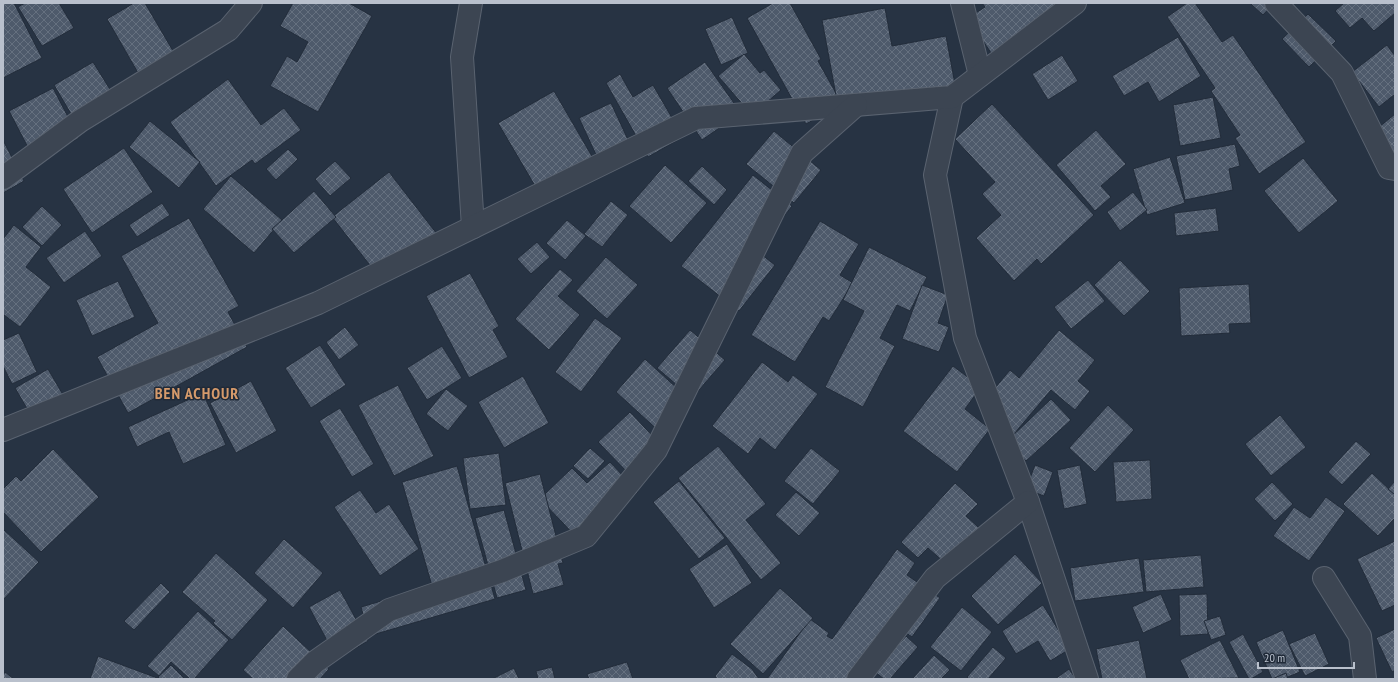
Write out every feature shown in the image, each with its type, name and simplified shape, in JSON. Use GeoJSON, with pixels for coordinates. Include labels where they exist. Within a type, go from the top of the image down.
{"type":"FeatureCollection","features":[{"type":"Feature","properties":{"kind":"street"},"geometry":{"type":"LineString","coordinates":[[3,178],[80,121],[228,30],[251,3]]}},
{"type":"Feature","properties":{"kind":"street"},"geometry":{"type":"LineString","coordinates":[[471,3],[462,57],[473,227]]}},
{"type":"Feature","properties":{"kind":"street"},"geometry":{"type":"LineString","coordinates":[[962,3],[980,75]]}},
{"type":"Feature","properties":{"kind":"street"},"geometry":{"type":"LineString","coordinates":[[3,430],[318,303],[696,118],[952,97],[1075,3]]}},
{"type":"Feature","properties":{"kind":"street"},"geometry":{"type":"LineString","coordinates":[[1276,3],[1342,73],[1389,168],[1395,169]]}},
{"type":"Feature","properties":{"kind":"street"},"geometry":{"type":"LineString","coordinates":[[952,97],[935,175],[965,338],[1028,502],[1087,679]]}},
{"type":"Feature","properties":{"kind":"street"},"geometry":{"type":"LineString","coordinates":[[298,679],[315,662],[389,610],[502,571],[586,536],[656,450],[802,153],[856,105]]}},
{"type":"Feature","properties":{"kind":"street"},"geometry":{"type":"LineString","coordinates":[[858,679],[935,578],[1028,502]]}},
{"type":"Feature","properties":{"kind":"street"},"geometry":{"type":"LineString","coordinates":[[1324,578],[1360,636],[1365,679]]}},
{"type":"Feature","properties":{"kind":"building"},"geometry":{"type":"Polygon","coordinates":[[[14,3],[42,58],[3,78],[3,4],[14,3]]]}},
{"type":"Feature","properties":{"kind":"building"},"geometry":{"type":"Polygon","coordinates":[[[25,3],[59,3],[74,28],[42,46],[18,7],[25,3]]]}},
{"type":"Feature","properties":{"kind":"building"},"geometry":{"type":"Polygon","coordinates":[[[134,3],[145,3],[176,56],[141,78],[107,19],[134,3]]]}},
{"type":"Feature","properties":{"kind":"building"},"geometry":{"type":"Polygon","coordinates":[[[293,3],[349,3],[372,16],[318,112],[270,86],[287,56],[297,62],[308,42],[280,26],[293,3]]]}},
{"type":"Feature","properties":{"kind":"building"},"geometry":{"type":"Polygon","coordinates":[[[773,3],[790,3],[821,59],[818,61],[842,104],[806,124],[747,18],[773,3]]]}},
{"type":"Feature","properties":{"kind":"building"},"geometry":{"type":"Polygon","coordinates":[[[982,3],[1053,3],[1063,18],[997,62],[968,18],[985,7],[982,3]]]}},
{"type":"Feature","properties":{"kind":"building"},"geometry":{"type":"Polygon","coordinates":[[[1187,3],[1195,3],[1222,42],[1233,35],[1306,142],[1259,174],[1235,138],[1240,135],[1211,91],[1215,88],[1167,17],[1187,3]]]}},
{"type":"Feature","properties":{"kind":"building"},"geometry":{"type":"Polygon","coordinates":[[[1250,3],[1274,3],[1263,15],[1250,3]]]}},
{"type":"Feature","properties":{"kind":"building"},"geometry":{"type":"Polygon","coordinates":[[[1344,3],[1395,3],[1395,13],[1374,31],[1362,18],[1350,28],[1335,11],[1344,3]]]}},
{"type":"Feature","properties":{"kind":"building"},"geometry":{"type":"Polygon","coordinates":[[[885,8],[892,46],[946,36],[957,95],[840,117],[822,20],[885,8]]]}},
{"type":"Feature","properties":{"kind":"building"},"geometry":{"type":"Polygon","coordinates":[[[1308,14],[1336,41],[1309,67],[1282,39],[1308,14]]]}},
{"type":"Feature","properties":{"kind":"building"},"geometry":{"type":"Polygon","coordinates":[[[732,17],[748,53],[721,65],[705,29],[732,17]]]}},
{"type":"Feature","properties":{"kind":"building"},"geometry":{"type":"Polygon","coordinates":[[[1178,37],[1201,76],[1159,102],[1148,82],[1124,96],[1112,76],[1178,37]]]}},
{"type":"Feature","properties":{"kind":"building"},"geometry":{"type":"Polygon","coordinates":[[[1387,45],[1395,56],[1395,94],[1379,107],[1352,72],[1387,45]]]}},
{"type":"Feature","properties":{"kind":"building"},"geometry":{"type":"Polygon","coordinates":[[[744,54],[760,73],[764,70],[781,90],[752,115],[718,76],[744,54]]]}},
{"type":"Feature","properties":{"kind":"building"},"geometry":{"type":"Polygon","coordinates":[[[1062,55],[1078,81],[1048,100],[1032,74],[1062,55]]]}},
{"type":"Feature","properties":{"kind":"building"},"geometry":{"type":"Polygon","coordinates":[[[93,62],[121,107],[81,131],[54,85],[93,62]]]}},
{"type":"Feature","properties":{"kind":"building"},"geometry":{"type":"Polygon","coordinates":[[[705,62],[741,113],[702,140],[667,88],[705,62]]]}},
{"type":"Feature","properties":{"kind":"building"},"geometry":{"type":"Polygon","coordinates":[[[620,74],[633,97],[653,85],[683,137],[648,157],[606,83],[620,74]]]}},
{"type":"Feature","properties":{"kind":"building"},"geometry":{"type":"Polygon","coordinates":[[[228,79],[261,125],[284,108],[301,130],[255,164],[252,160],[216,186],[170,122],[228,79]]]}},
{"type":"Feature","properties":{"kind":"building"},"geometry":{"type":"Polygon","coordinates":[[[53,88],[79,138],[35,161],[9,111],[53,88]]]}},
{"type":"Feature","properties":{"kind":"building"},"geometry":{"type":"Polygon","coordinates":[[[554,91],[600,170],[545,203],[498,123],[554,91]]]}},
{"type":"Feature","properties":{"kind":"building"},"geometry":{"type":"Polygon","coordinates":[[[1213,97],[1221,138],[1180,146],[1173,105],[1213,97]]]}},
{"type":"Feature","properties":{"kind":"building"},"geometry":{"type":"Polygon","coordinates":[[[611,103],[636,157],[604,172],[579,118],[611,103]]]}},
{"type":"Feature","properties":{"kind":"building"},"geometry":{"type":"Polygon","coordinates":[[[992,104],[1094,215],[1041,264],[1037,259],[1014,281],[976,238],[1001,215],[982,194],[995,182],[955,139],[992,104]]]}},
{"type":"Feature","properties":{"kind":"building"},"geometry":{"type":"Polygon","coordinates":[[[1395,114],[1395,180],[1363,140],[1395,114]]]}},
{"type":"Feature","properties":{"kind":"building"},"geometry":{"type":"Polygon","coordinates":[[[150,121],[200,162],[179,188],[129,147],[150,121]]]}},
{"type":"Feature","properties":{"kind":"building"},"geometry":{"type":"Polygon","coordinates":[[[1096,130],[1126,164],[1101,186],[1111,197],[1095,211],[1056,165],[1096,130]]]}},
{"type":"Feature","properties":{"kind":"building"},"geometry":{"type":"Polygon","coordinates":[[[774,131],[821,170],[794,203],[746,164],[774,131]]]}},
{"type":"Feature","properties":{"kind":"building"},"geometry":{"type":"Polygon","coordinates":[[[3,140],[24,181],[3,193],[3,140]]]}},
{"type":"Feature","properties":{"kind":"building"},"geometry":{"type":"Polygon","coordinates":[[[1235,144],[1240,166],[1229,169],[1233,190],[1185,200],[1176,156],[1235,144]]]}},
{"type":"Feature","properties":{"kind":"building"},"geometry":{"type":"Polygon","coordinates":[[[124,148],[153,192],[92,233],[63,189],[124,148]]]}},
{"type":"Feature","properties":{"kind":"building"},"geometry":{"type":"Polygon","coordinates":[[[288,149],[298,159],[276,180],[266,169],[288,149]]]}},
{"type":"Feature","properties":{"kind":"building"},"geometry":{"type":"Polygon","coordinates":[[[1170,157],[1185,203],[1147,215],[1133,169],[1170,157]]]}},
{"type":"Feature","properties":{"kind":"building"},"geometry":{"type":"Polygon","coordinates":[[[1303,158],[1338,201],[1299,233],[1264,191],[1303,158]]]}},
{"type":"Feature","properties":{"kind":"building"},"geometry":{"type":"Polygon","coordinates":[[[335,161],[351,178],[330,196],[315,179],[335,161]]]}},
{"type":"Feature","properties":{"kind":"building"},"geometry":{"type":"Polygon","coordinates":[[[665,165],[707,203],[671,243],[629,206],[665,165]]]}},
{"type":"Feature","properties":{"kind":"building"},"geometry":{"type":"Polygon","coordinates":[[[702,166],[727,190],[714,205],[688,181],[702,166]]]}},
{"type":"Feature","properties":{"kind":"building"},"geometry":{"type":"Polygon","coordinates":[[[389,172],[437,234],[380,278],[332,217],[389,172]]]}},
{"type":"Feature","properties":{"kind":"building"},"geometry":{"type":"Polygon","coordinates":[[[753,175],[792,206],[757,251],[775,265],[739,311],[681,266],[753,175]]]}},
{"type":"Feature","properties":{"kind":"building"},"geometry":{"type":"Polygon","coordinates":[[[231,176],[282,220],[254,253],[203,209],[231,176]]]}},
{"type":"Feature","properties":{"kind":"building"},"geometry":{"type":"Polygon","coordinates":[[[314,191],[336,217],[294,253],[272,229],[314,191]]]}},
{"type":"Feature","properties":{"kind":"building"},"geometry":{"type":"Polygon","coordinates":[[[1133,192],[1147,210],[1120,231],[1107,212],[1133,192]]]}},
{"type":"Feature","properties":{"kind":"building"},"geometry":{"type":"Polygon","coordinates":[[[611,201],[628,215],[602,247],[584,234],[611,201]]]}},
{"type":"Feature","properties":{"kind":"building"},"geometry":{"type":"Polygon","coordinates":[[[162,203],[170,215],[137,237],[129,225],[162,203]]]}},
{"type":"Feature","properties":{"kind":"building"},"geometry":{"type":"Polygon","coordinates":[[[42,206],[62,225],[42,246],[22,227],[42,206]]]}},
{"type":"Feature","properties":{"kind":"building"},"geometry":{"type":"Polygon","coordinates":[[[1216,208],[1219,231],[1176,236],[1174,213],[1216,208]]]}},
{"type":"Feature","properties":{"kind":"building"},"geometry":{"type":"Polygon","coordinates":[[[189,218],[239,306],[228,312],[247,347],[128,413],[97,357],[158,323],[121,256],[189,218]]]}},
{"type":"Feature","properties":{"kind":"building"},"geometry":{"type":"Polygon","coordinates":[[[567,220],[586,236],[565,260],[546,243],[567,220]]]}},
{"type":"Feature","properties":{"kind":"building"},"geometry":{"type":"Polygon","coordinates":[[[820,221],[859,244],[840,275],[853,283],[829,321],[823,317],[795,362],[751,335],[820,221]]]}},
{"type":"Feature","properties":{"kind":"building"},"geometry":{"type":"Polygon","coordinates":[[[14,225],[41,247],[26,267],[51,287],[20,327],[4,315],[3,316],[3,239],[14,225]]]}},
{"type":"Feature","properties":{"kind":"building"},"geometry":{"type":"Polygon","coordinates":[[[85,231],[102,256],[64,283],[46,258],[85,231]]]}},
{"type":"Feature","properties":{"kind":"building"},"geometry":{"type":"Polygon","coordinates":[[[537,242],[550,257],[531,274],[517,259],[537,242]]]}},
{"type":"Feature","properties":{"kind":"building"},"geometry":{"type":"Polygon","coordinates":[[[869,247],[927,277],[910,311],[897,305],[880,338],[895,346],[863,407],[825,387],[864,311],[843,300],[869,247]]]}},
{"type":"Feature","properties":{"kind":"building"},"geometry":{"type":"Polygon","coordinates":[[[606,257],[638,285],[607,319],[576,291],[606,257]]]}},
{"type":"Feature","properties":{"kind":"building"},"geometry":{"type":"Polygon","coordinates":[[[1120,260],[1150,291],[1124,316],[1094,285],[1120,260]]]}},
{"type":"Feature","properties":{"kind":"building"},"geometry":{"type":"Polygon","coordinates":[[[560,269],[573,280],[558,296],[580,315],[549,350],[515,319],[560,269]]]}},
{"type":"Feature","properties":{"kind":"building"},"geometry":{"type":"Polygon","coordinates":[[[470,273],[499,326],[493,330],[508,357],[469,378],[426,296],[470,273]]]}},
{"type":"Feature","properties":{"kind":"building"},"geometry":{"type":"Polygon","coordinates":[[[1088,280],[1105,301],[1071,329],[1054,307],[1088,280]]]}},
{"type":"Feature","properties":{"kind":"building"},"geometry":{"type":"Polygon","coordinates":[[[118,281],[135,317],[92,336],[76,300],[118,281]]]}},
{"type":"Feature","properties":{"kind":"building"},"geometry":{"type":"Polygon","coordinates":[[[1249,284],[1251,323],[1229,324],[1230,333],[1181,336],[1179,288],[1249,284]]]}},
{"type":"Feature","properties":{"kind":"building"},"geometry":{"type":"Polygon","coordinates":[[[922,285],[948,295],[938,323],[949,327],[939,352],[902,339],[922,285]]]}},
{"type":"Feature","properties":{"kind":"building"},"geometry":{"type":"Polygon","coordinates":[[[595,318],[622,338],[581,392],[555,372],[595,318]]]}},
{"type":"Feature","properties":{"kind":"building"},"geometry":{"type":"Polygon","coordinates":[[[345,327],[359,345],[339,360],[326,342],[345,327]]]}},
{"type":"Feature","properties":{"kind":"building"},"geometry":{"type":"Polygon","coordinates":[[[690,330],[725,360],[692,398],[657,368],[690,330]]]}},
{"type":"Feature","properties":{"kind":"building"},"geometry":{"type":"Polygon","coordinates":[[[1059,330],[1095,360],[1078,381],[1090,391],[1075,410],[1051,390],[1014,434],[980,406],[1010,370],[1019,378],[1059,330]]]}},
{"type":"Feature","properties":{"kind":"building"},"geometry":{"type":"Polygon","coordinates":[[[19,333],[37,372],[12,384],[3,366],[3,340],[19,333]]]}},
{"type":"Feature","properties":{"kind":"building"},"geometry":{"type":"Polygon","coordinates":[[[320,345],[346,385],[311,408],[285,368],[320,345]]]}},
{"type":"Feature","properties":{"kind":"building"},"geometry":{"type":"Polygon","coordinates":[[[442,346],[462,378],[427,400],[407,368],[442,346]]]}},
{"type":"Feature","properties":{"kind":"building"},"geometry":{"type":"Polygon","coordinates":[[[645,359],[692,402],[662,434],[616,392],[645,359]]]}},
{"type":"Feature","properties":{"kind":"building"},"geometry":{"type":"Polygon","coordinates":[[[762,362],[788,382],[793,375],[818,394],[775,450],[760,438],[748,454],[712,426],[762,362]]]}},
{"type":"Feature","properties":{"kind":"building"},"geometry":{"type":"Polygon","coordinates":[[[953,366],[981,387],[965,409],[990,429],[957,472],[903,431],[953,366]]]}},
{"type":"Feature","properties":{"kind":"building"},"geometry":{"type":"Polygon","coordinates":[[[48,369],[69,405],[36,424],[15,388],[48,369]]]}},
{"type":"Feature","properties":{"kind":"building"},"geometry":{"type":"Polygon","coordinates":[[[523,376],[549,423],[504,448],[478,402],[523,376]]]}},
{"type":"Feature","properties":{"kind":"building"},"geometry":{"type":"Polygon","coordinates":[[[251,381],[277,431],[236,453],[210,403],[251,381]]]}},
{"type":"Feature","properties":{"kind":"building"},"geometry":{"type":"Polygon","coordinates":[[[398,385],[434,456],[394,476],[358,405],[398,385]]]}},
{"type":"Feature","properties":{"kind":"building"},"geometry":{"type":"Polygon","coordinates":[[[446,389],[468,406],[448,431],[426,414],[446,389]]]}},
{"type":"Feature","properties":{"kind":"building"},"geometry":{"type":"Polygon","coordinates":[[[203,393],[226,445],[183,464],[169,432],[137,447],[128,427],[203,393]]]}},
{"type":"Feature","properties":{"kind":"building"},"geometry":{"type":"Polygon","coordinates":[[[1051,399],[1071,420],[1026,461],[1007,441],[1051,399]]]}},
{"type":"Feature","properties":{"kind":"building"},"geometry":{"type":"Polygon","coordinates":[[[1108,405],[1134,430],[1095,472],[1069,448],[1108,405]]]}},
{"type":"Feature","properties":{"kind":"building"},"geometry":{"type":"Polygon","coordinates":[[[340,408],[374,464],[352,477],[319,421],[340,408]]]}},
{"type":"Feature","properties":{"kind":"building"},"geometry":{"type":"Polygon","coordinates":[[[630,412],[660,444],[628,473],[598,442],[630,412]]]}},
{"type":"Feature","properties":{"kind":"building"},"geometry":{"type":"Polygon","coordinates":[[[1280,415],[1306,447],[1271,476],[1245,444],[1280,415]]]}},
{"type":"Feature","properties":{"kind":"building"},"geometry":{"type":"Polygon","coordinates":[[[1356,441],[1371,454],[1342,485],[1328,472],[1356,441]]]}},
{"type":"Feature","properties":{"kind":"building"},"geometry":{"type":"Polygon","coordinates":[[[718,446],[766,504],[746,520],[781,563],[761,580],[678,478],[718,446]]]}},
{"type":"Feature","properties":{"kind":"building"},"geometry":{"type":"Polygon","coordinates":[[[590,448],[605,461],[588,479],[573,466],[590,448]]]}},
{"type":"Feature","properties":{"kind":"building"},"geometry":{"type":"Polygon","coordinates":[[[811,448],[840,471],[813,504],[784,481],[811,448]]]}},
{"type":"Feature","properties":{"kind":"building"},"geometry":{"type":"Polygon","coordinates":[[[53,449],[99,497],[41,552],[3,512],[3,489],[16,476],[21,481],[53,449]]]}},
{"type":"Feature","properties":{"kind":"building"},"geometry":{"type":"Polygon","coordinates":[[[499,453],[506,505],[470,509],[463,458],[499,453]]]}},
{"type":"Feature","properties":{"kind":"building"},"geometry":{"type":"Polygon","coordinates":[[[1150,460],[1152,499],[1116,502],[1113,462],[1150,460]]]}},
{"type":"Feature","properties":{"kind":"building"},"geometry":{"type":"Polygon","coordinates":[[[610,462],[638,492],[583,544],[540,499],[572,468],[587,483],[610,462]]]}},
{"type":"Feature","properties":{"kind":"building"},"geometry":{"type":"Polygon","coordinates":[[[1035,465],[1053,472],[1044,496],[1026,489],[1035,465]]]}},
{"type":"Feature","properties":{"kind":"building"},"geometry":{"type":"Polygon","coordinates":[[[1080,465],[1087,504],[1064,509],[1057,470],[1080,465]]]}},
{"type":"Feature","properties":{"kind":"building"},"geometry":{"type":"Polygon","coordinates":[[[457,466],[495,599],[369,636],[361,607],[432,586],[402,482],[457,466]]]}},
{"type":"Feature","properties":{"kind":"building"},"geometry":{"type":"Polygon","coordinates":[[[1372,473],[1395,495],[1395,518],[1378,536],[1343,504],[1372,473]]]}},
{"type":"Feature","properties":{"kind":"building"},"geometry":{"type":"Polygon","coordinates":[[[540,474],[563,563],[558,564],[564,585],[533,594],[505,483],[540,474]]]}},
{"type":"Feature","properties":{"kind":"building"},"geometry":{"type":"Polygon","coordinates":[[[679,481],[725,538],[699,559],[653,502],[679,481]]]}},
{"type":"Feature","properties":{"kind":"building"},"geometry":{"type":"Polygon","coordinates":[[[1395,481],[1395,495],[1388,489],[1395,481]]]}},
{"type":"Feature","properties":{"kind":"building"},"geometry":{"type":"Polygon","coordinates":[[[1272,482],[1293,504],[1275,521],[1254,499],[1272,482]]]}},
{"type":"Feature","properties":{"kind":"building"},"geometry":{"type":"Polygon","coordinates":[[[955,483],[978,504],[966,516],[988,536],[955,572],[928,548],[918,558],[901,542],[955,483]]]}},
{"type":"Feature","properties":{"kind":"building"},"geometry":{"type":"Polygon","coordinates":[[[360,490],[376,513],[389,504],[419,549],[380,576],[334,507],[360,490]]]}},
{"type":"Feature","properties":{"kind":"building"},"geometry":{"type":"Polygon","coordinates":[[[796,492],[820,513],[799,536],[775,515],[796,492]]]}},
{"type":"Feature","properties":{"kind":"building"},"geometry":{"type":"Polygon","coordinates":[[[1326,497],[1345,511],[1309,561],[1273,536],[1294,507],[1310,518],[1326,497]]]}},
{"type":"Feature","properties":{"kind":"building"},"geometry":{"type":"Polygon","coordinates":[[[504,510],[526,590],[497,598],[475,518],[504,510]]]}},
{"type":"Feature","properties":{"kind":"building"},"geometry":{"type":"Polygon","coordinates":[[[3,529],[39,562],[3,600],[3,529]]]}},
{"type":"Feature","properties":{"kind":"building"},"geometry":{"type":"Polygon","coordinates":[[[284,539],[323,573],[293,608],[254,573],[284,539]]]}},
{"type":"Feature","properties":{"kind":"building"},"geometry":{"type":"Polygon","coordinates":[[[1395,541],[1395,605],[1382,611],[1357,559],[1395,541]]]}},
{"type":"Feature","properties":{"kind":"building"},"geometry":{"type":"Polygon","coordinates":[[[727,544],[752,583],[714,608],[689,569],[727,544]]]}},
{"type":"Feature","properties":{"kind":"building"},"geometry":{"type":"Polygon","coordinates":[[[897,549],[915,563],[907,575],[940,598],[912,637],[901,629],[864,679],[767,679],[810,619],[829,633],[827,636],[832,639],[897,549]]]}},
{"type":"Feature","properties":{"kind":"building"},"geometry":{"type":"Polygon","coordinates":[[[216,553],[268,600],[232,640],[213,623],[215,621],[182,592],[216,553]]]}},
{"type":"Feature","properties":{"kind":"building"},"geometry":{"type":"Polygon","coordinates":[[[1015,554],[1042,583],[998,625],[971,596],[1015,554]]]}},
{"type":"Feature","properties":{"kind":"building"},"geometry":{"type":"Polygon","coordinates":[[[1201,555],[1204,587],[1146,592],[1143,560],[1201,555]]]}},
{"type":"Feature","properties":{"kind":"building"},"geometry":{"type":"Polygon","coordinates":[[[1139,558],[1144,592],[1075,601],[1070,568],[1139,558]]]}},
{"type":"Feature","properties":{"kind":"building"},"geometry":{"type":"Polygon","coordinates":[[[161,583],[170,592],[134,630],[124,621],[161,583]]]}},
{"type":"Feature","properties":{"kind":"building"},"geometry":{"type":"Polygon","coordinates":[[[780,588],[813,618],[763,674],[730,644],[780,588]]]}},
{"type":"Feature","properties":{"kind":"building"},"geometry":{"type":"Polygon","coordinates":[[[340,590],[368,641],[337,659],[309,607],[340,590]]]}},
{"type":"Feature","properties":{"kind":"building"},"geometry":{"type":"Polygon","coordinates":[[[1161,594],[1172,620],[1143,633],[1132,607],[1161,594]]]}},
{"type":"Feature","properties":{"kind":"building"},"geometry":{"type":"Polygon","coordinates":[[[1207,594],[1208,634],[1180,636],[1179,595],[1207,594]]]}},
{"type":"Feature","properties":{"kind":"building"},"geometry":{"type":"Polygon","coordinates":[[[1043,605],[1070,649],[1050,661],[1038,641],[1016,654],[1002,631],[1043,605]]]}},
{"type":"Feature","properties":{"kind":"building"},"geometry":{"type":"Polygon","coordinates":[[[962,607],[992,632],[961,671],[930,647],[962,607]]]}},
{"type":"Feature","properties":{"kind":"building"},"geometry":{"type":"Polygon","coordinates":[[[198,611],[229,640],[194,679],[190,679],[171,662],[159,676],[147,666],[198,611]]]}},
{"type":"Feature","properties":{"kind":"building"},"geometry":{"type":"Polygon","coordinates":[[[1220,616],[1226,635],[1211,640],[1204,621],[1220,616]]]}},
{"type":"Feature","properties":{"kind":"building"},"geometry":{"type":"Polygon","coordinates":[[[283,626],[329,669],[320,679],[253,679],[243,670],[283,626]]]}},
{"type":"Feature","properties":{"kind":"building"},"geometry":{"type":"Polygon","coordinates":[[[1395,629],[1395,670],[1392,672],[1376,638],[1395,629]]]}},
{"type":"Feature","properties":{"kind":"building"},"geometry":{"type":"Polygon","coordinates":[[[1283,630],[1300,672],[1283,679],[1272,679],[1256,642],[1283,630]]]}},
{"type":"Feature","properties":{"kind":"building"},"geometry":{"type":"Polygon","coordinates":[[[1315,633],[1329,664],[1305,676],[1289,644],[1315,633]]]}},
{"type":"Feature","properties":{"kind":"building"},"geometry":{"type":"Polygon","coordinates":[[[1243,634],[1263,672],[1251,679],[1249,679],[1229,642],[1243,634]]]}},
{"type":"Feature","properties":{"kind":"building"},"geometry":{"type":"Polygon","coordinates":[[[906,636],[918,647],[890,679],[884,679],[875,672],[906,636]]]}},
{"type":"Feature","properties":{"kind":"building"},"geometry":{"type":"Polygon","coordinates":[[[1139,640],[1147,679],[1102,679],[1096,649],[1139,640]]]}},
{"type":"Feature","properties":{"kind":"building"},"geometry":{"type":"Polygon","coordinates":[[[1220,640],[1239,678],[1189,679],[1180,660],[1220,640]]]}},
{"type":"Feature","properties":{"kind":"building"},"geometry":{"type":"Polygon","coordinates":[[[993,647],[1006,658],[988,679],[969,679],[967,677],[993,647]]]}},
{"type":"Feature","properties":{"kind":"building"},"geometry":{"type":"Polygon","coordinates":[[[732,654],[752,669],[759,679],[717,679],[715,676],[732,654]]]}},
{"type":"Feature","properties":{"kind":"building"},"geometry":{"type":"Polygon","coordinates":[[[934,655],[950,670],[941,679],[912,679],[934,655]]]}},
{"type":"Feature","properties":{"kind":"building"},"geometry":{"type":"Polygon","coordinates":[[[98,656],[160,679],[90,679],[98,656]]]}},
{"type":"Feature","properties":{"kind":"building"},"geometry":{"type":"Polygon","coordinates":[[[627,662],[633,679],[589,679],[587,674],[627,662]]]}},
{"type":"Feature","properties":{"kind":"building"},"geometry":{"type":"Polygon","coordinates":[[[171,665],[185,679],[160,679],[158,677],[171,665]]]}},
{"type":"Feature","properties":{"kind":"building"},"geometry":{"type":"Polygon","coordinates":[[[552,667],[555,679],[538,679],[536,671],[552,667]]]}},
{"type":"Feature","properties":{"kind":"building"},"geometry":{"type":"Polygon","coordinates":[[[514,668],[519,679],[492,679],[514,668]]]}},
{"type":"Feature","properties":{"kind":"building"},"geometry":{"type":"Polygon","coordinates":[[[1069,669],[1076,679],[1055,679],[1069,669]]]}},
{"type":"Feature","properties":{"kind":"building"},"geometry":{"type":"Polygon","coordinates":[[[5,672],[14,679],[3,679],[5,672]]]}},
{"type":"Feature","properties":{"kind":"building"},"geometry":{"type":"Polygon","coordinates":[[[1286,673],[1288,679],[1272,679],[1286,673]]]}},
{"type":"Feature","properties":{"kind":"district","name":"BEN ACHOUR"},"geometry":{"type":"Point","coordinates":[197,393]}}]}
